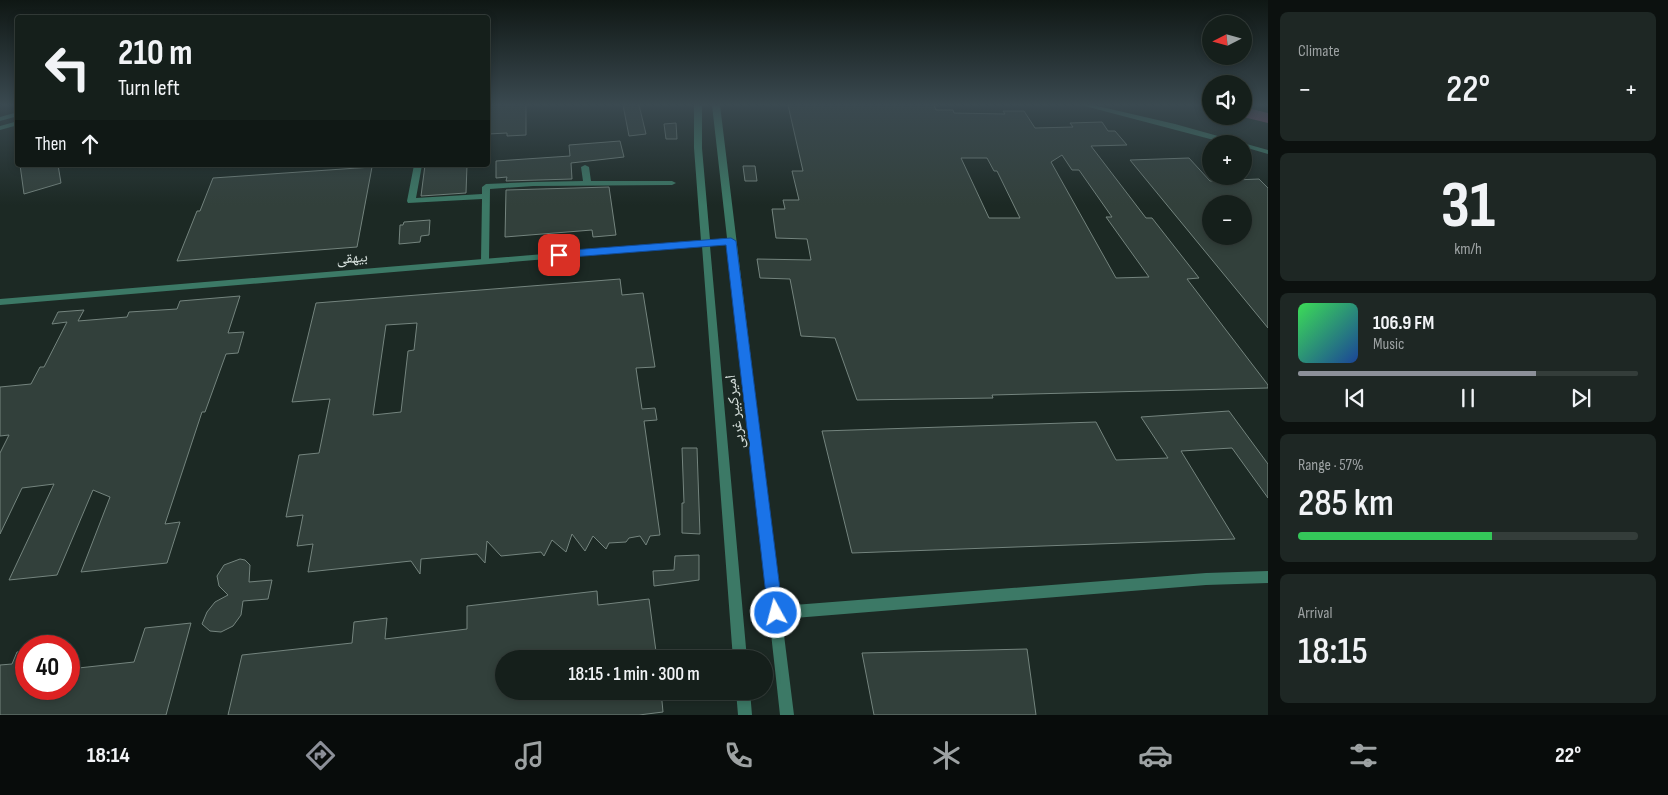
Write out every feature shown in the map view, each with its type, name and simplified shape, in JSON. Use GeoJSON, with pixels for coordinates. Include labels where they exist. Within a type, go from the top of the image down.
{"type":"FeatureCollection","features":[{"type":"Feature","properties":{"kind":"street","name":"امیرکبیر غربی"},"geometry":{"type":"LineString","coordinates":[[698,138],[739,650]]}},
{"type":"Feature","properties":{"kind":"street","name":"امیرکبیر غربی"},"geometry":{"type":"LineString","coordinates":[[720,138],[787,715]]}},
{"type":"Feature","properties":{"kind":"street"},"geometry":{"type":"LineString","coordinates":[[1252,147],[1268,152]]}},
{"type":"Feature","properties":{"kind":"street"},"geometry":{"type":"LineString","coordinates":[[418,167],[411,201],[486,196]]}},
{"type":"Feature","properties":{"kind":"street"},"geometry":{"type":"LineString","coordinates":[[585,167],[587,184]]}},
{"type":"Feature","properties":{"kind":"street"},"geometry":{"type":"LineString","coordinates":[[485,261],[486,187],[533,184],[672,183]]}},
{"type":"Feature","properties":{"kind":"street","name":"بیهقی"},"geometry":{"type":"LineString","coordinates":[[0,302],[731,241]]}},
{"type":"Feature","properties":{"kind":"street"},"geometry":{"type":"LineString","coordinates":[[776,613],[1206,579],[1268,577]]}},
{"type":"Feature","properties":{"kind":"street"},"geometry":{"type":"LineString","coordinates":[[744,700],[745,715]]}},
{"type":"Feature","properties":{"kind":"building"},"geometry":{"type":"Polygon","coordinates":[[[796,138],[1121,138],[1127,145],[1091,146],[1146,218],[1152,218],[1199,278],[1187,279],[1268,385],[1268,388],[992,395],[993,398],[857,400],[835,338],[801,336],[790,279],[760,278],[757,259],[811,260],[807,239],[776,238],[772,209],[785,209],[783,200],[799,200],[792,171],[803,171],[796,138]],[[1062,155],[1051,162],[1116,278],[1149,277],[1106,217],[1112,217],[1079,170],[1072,170],[1062,155]],[[961,158],[989,218],[1020,218],[997,171],[994,171],[987,158],[961,158]]]}},
{"type":"Feature","properties":{"kind":"building"},"geometry":{"type":"Polygon","coordinates":[[[620,141],[624,157],[571,163],[572,179],[506,181],[507,177],[496,178],[496,161],[570,156],[569,145],[620,141]]]}},
{"type":"Feature","properties":{"kind":"building"},"geometry":{"type":"Polygon","coordinates":[[[1189,158],[1202,172],[1202,185],[1252,185],[1252,179],[1259,179],[1268,188],[1268,328],[1130,160],[1189,158]]]}},
{"type":"Feature","properties":{"kind":"building"},"geometry":{"type":"Polygon","coordinates":[[[743,166],[755,166],[757,181],[745,181],[743,166]]]}},
{"type":"Feature","properties":{"kind":"building"},"geometry":{"type":"Polygon","coordinates":[[[20,167],[58,167],[61,183],[24,194],[20,167]]]}},
{"type":"Feature","properties":{"kind":"building"},"geometry":{"type":"Polygon","coordinates":[[[372,167],[357,247],[177,261],[197,211],[200,211],[213,178],[372,167]]]}},
{"type":"Feature","properties":{"kind":"building"},"geometry":{"type":"Polygon","coordinates":[[[425,167],[467,167],[466,193],[421,196],[425,167]]]}},
{"type":"Feature","properties":{"kind":"building"},"geometry":{"type":"Polygon","coordinates":[[[609,187],[616,235],[593,237],[592,230],[505,237],[506,190],[609,187]]]}},
{"type":"Feature","properties":{"kind":"building"},"geometry":{"type":"Polygon","coordinates":[[[430,220],[429,235],[421,236],[420,242],[399,244],[400,225],[403,225],[404,222],[430,220]]]}},
{"type":"Feature","properties":{"kind":"building"},"geometry":{"type":"Polygon","coordinates":[[[620,279],[622,295],[643,293],[655,367],[636,368],[642,409],[655,408],[657,420],[644,421],[660,535],[650,536],[646,545],[640,536],[629,538],[626,542],[609,543],[606,549],[593,536],[585,551],[572,534],[566,552],[552,540],[544,556],[541,552],[501,556],[487,541],[485,563],[477,554],[421,559],[420,574],[411,561],[308,572],[313,544],[297,546],[303,515],[286,517],[299,455],[319,453],[330,399],[292,402],[316,303],[620,279]],[[417,323],[386,325],[373,415],[401,412],[408,351],[414,350],[417,323]]]}},
{"type":"Feature","properties":{"kind":"building"},"geometry":{"type":"Polygon","coordinates":[[[240,296],[228,333],[244,332],[238,353],[226,354],[205,412],[202,412],[165,524],[180,522],[167,563],[81,572],[110,497],[93,490],[57,575],[9,580],[54,484],[22,488],[0,534],[0,453],[9,435],[0,436],[0,387],[31,384],[40,367],[44,367],[67,322],[52,324],[58,312],[84,310],[78,321],[127,317],[129,312],[177,309],[180,301],[240,296]]]}},
{"type":"Feature","properties":{"kind":"building"},"geometry":{"type":"Polygon","coordinates":[[[1229,411],[1268,464],[1268,498],[1232,448],[1181,451],[1235,539],[852,553],[822,431],[1096,422],[1116,460],[1168,458],[1141,417],[1229,411]]]}},
{"type":"Feature","properties":{"kind":"building"},"geometry":{"type":"Polygon","coordinates":[[[682,448],[697,448],[700,534],[682,533],[682,503],[684,503],[682,448]]]}},
{"type":"Feature","properties":{"kind":"building"},"geometry":{"type":"Polygon","coordinates":[[[699,555],[699,580],[654,586],[653,571],[674,570],[675,556],[699,555]]]}},
{"type":"Feature","properties":{"kind":"building"},"geometry":{"type":"Polygon","coordinates":[[[240,559],[245,560],[250,565],[249,582],[272,580],[268,599],[243,601],[241,615],[233,626],[221,632],[210,631],[202,624],[207,612],[215,602],[228,595],[219,586],[217,576],[224,565],[240,559]]]}},
{"type":"Feature","properties":{"kind":"building"},"geometry":{"type":"Polygon","coordinates":[[[597,591],[598,605],[649,599],[656,650],[495,650],[495,700],[662,700],[663,712],[639,715],[228,715],[242,655],[352,643],[354,622],[387,618],[385,639],[467,629],[467,606],[597,591]]]}},
{"type":"Feature","properties":{"kind":"building"},"geometry":{"type":"Polygon","coordinates":[[[191,623],[166,715],[0,715],[0,665],[12,664],[15,657],[15,700],[80,700],[80,668],[134,662],[145,628],[191,623]]]}},
{"type":"Feature","properties":{"kind":"building"},"geometry":{"type":"Polygon","coordinates":[[[1027,649],[1036,715],[874,715],[862,653],[1027,649]]]}},
{"type":"Feature","properties":{"kind":"route"},"geometry":{"type":"LineString","coordinates":[[559,255],[731,241],[776,613]]}}]}
